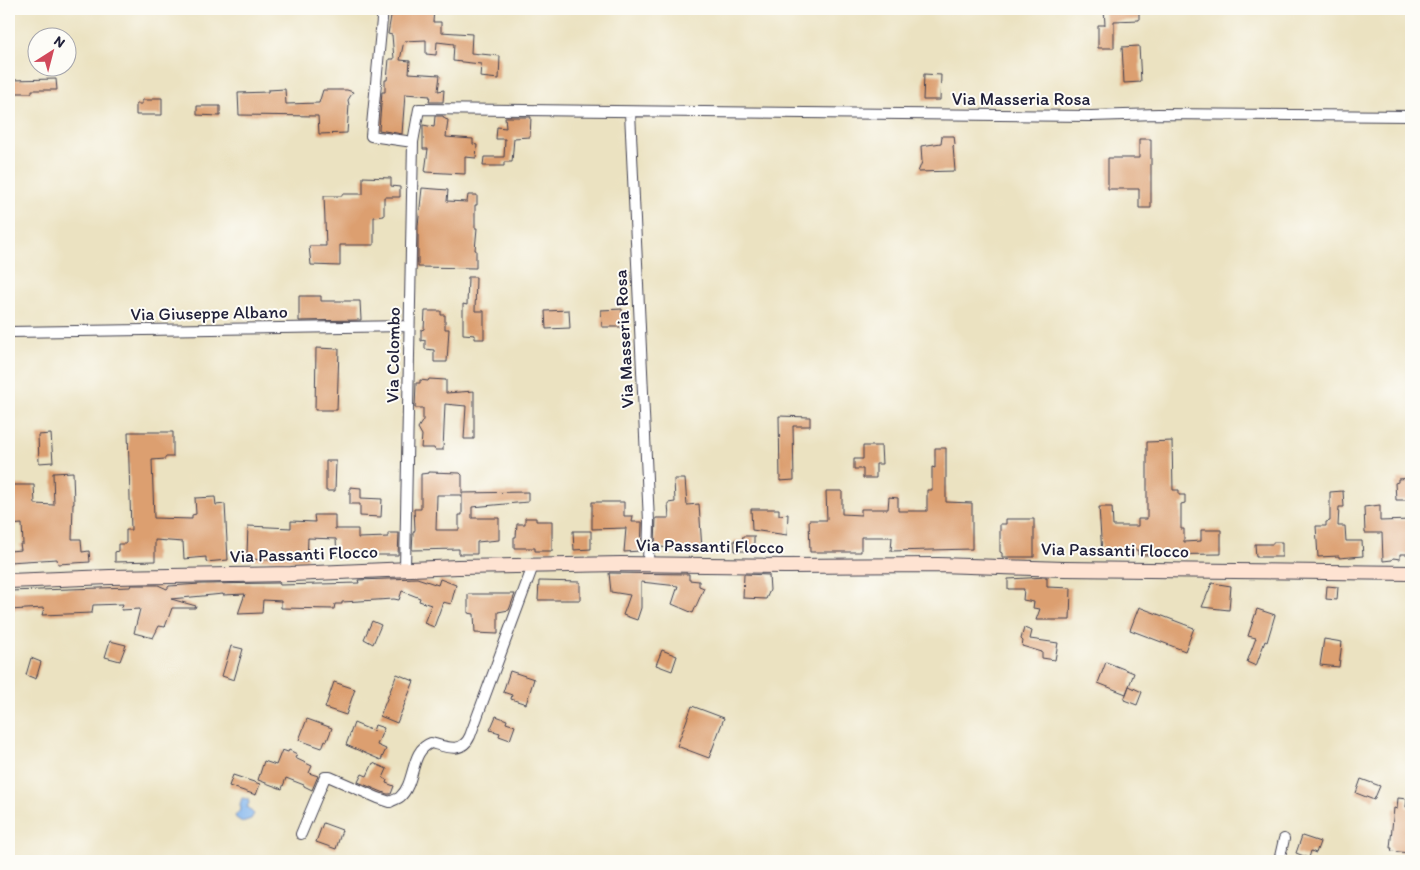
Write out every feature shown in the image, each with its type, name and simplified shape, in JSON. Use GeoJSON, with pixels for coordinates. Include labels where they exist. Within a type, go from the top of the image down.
{"type":"FeatureCollection","features":[{"type":"Feature","properties":{"kind":"main road","name":"Via Passanti Flocco"},"geometry":{"type":"LineString","coordinates":[[9,581],[621,564],[938,565],[1064,569],[1411,573]]}},
{"type":"Feature","properties":{"kind":"street"},"geometry":{"type":"LineString","coordinates":[[383,9],[371,136],[413,142]]}},
{"type":"Feature","properties":{"kind":"street","name":"Via Colombo"},"geometry":{"type":"LineString","coordinates":[[405,569],[413,142],[419,109],[496,110]]}},
{"type":"Feature","properties":{"kind":"street","name":"Via Masseria Rosa"},"geometry":{"type":"LineString","coordinates":[[496,110],[1081,116],[1158,114],[1411,116]]}},
{"type":"Feature","properties":{"kind":"street","name":"Via Masseria Rosa"},"geometry":{"type":"LineString","coordinates":[[630,112],[649,522],[648,565]]}},
{"type":"Feature","properties":{"kind":"street","name":"Via Giuseppe Albano"},"geometry":{"type":"LineString","coordinates":[[9,332],[410,326]]}},
{"type":"Feature","properties":{"kind":"street"},"geometry":{"type":"LineString","coordinates":[[301,834],[325,777],[330,777],[390,802],[400,797],[406,790],[424,746],[431,743],[458,748],[465,743],[470,736],[533,566]]}},
{"type":"Feature","properties":{"kind":"street"},"geometry":{"type":"LineString","coordinates":[[1279,861],[1284,839]]}},
{"type":"Feature","properties":{"kind":"water"},"geometry":{"type":"Polygon","coordinates":[[[242,798],[248,799],[247,807],[254,814],[251,819],[242,822],[235,816],[241,809],[242,798]]]}},
{"type":"Feature","properties":{"kind":"building"},"geometry":{"type":"Polygon","coordinates":[[[434,9],[433,22],[441,22],[441,32],[472,34],[471,53],[500,56],[499,79],[480,77],[481,64],[453,61],[454,44],[437,42],[436,55],[426,54],[426,40],[404,41],[400,60],[410,61],[409,73],[440,75],[438,91],[444,90],[443,102],[429,102],[430,96],[405,94],[402,134],[379,130],[382,92],[385,92],[389,59],[394,59],[392,35],[388,34],[392,10],[434,9]]]}},
{"type":"Feature","properties":{"kind":"building"},"geometry":{"type":"Polygon","coordinates":[[[1104,9],[1139,9],[1139,20],[1114,21],[1114,48],[1098,48],[1098,25],[1105,25],[1104,9]]]}},
{"type":"Feature","properties":{"kind":"building"},"geometry":{"type":"Polygon","coordinates":[[[1139,46],[1141,82],[1124,83],[1122,47],[1139,46]]]}},
{"type":"Feature","properties":{"kind":"building"},"geometry":{"type":"Polygon","coordinates":[[[924,74],[941,75],[940,100],[923,100],[924,74]]]}},
{"type":"Feature","properties":{"kind":"building"},"geometry":{"type":"Polygon","coordinates":[[[56,79],[57,90],[32,90],[32,93],[12,93],[11,80],[56,79]]]}},
{"type":"Feature","properties":{"kind":"building"},"geometry":{"type":"Polygon","coordinates":[[[285,89],[286,104],[319,103],[323,90],[347,90],[353,92],[348,100],[347,133],[319,134],[318,116],[239,115],[238,93],[268,92],[268,90],[285,89]]]}},
{"type":"Feature","properties":{"kind":"building"},"geometry":{"type":"Polygon","coordinates":[[[153,98],[162,98],[162,115],[136,115],[136,104],[142,104],[142,100],[153,100],[153,98]]]}},
{"type":"Feature","properties":{"kind":"building"},"geometry":{"type":"Polygon","coordinates":[[[197,106],[220,106],[220,116],[197,115],[197,106]]]}},
{"type":"Feature","properties":{"kind":"building"},"geometry":{"type":"Polygon","coordinates":[[[435,116],[443,116],[448,120],[446,137],[473,139],[473,144],[477,145],[476,158],[465,157],[465,174],[425,172],[428,149],[423,149],[423,125],[434,127],[435,116]]]}},
{"type":"Feature","properties":{"kind":"building"},"geometry":{"type":"Polygon","coordinates":[[[505,117],[531,117],[530,137],[514,138],[512,162],[504,162],[504,166],[483,166],[484,157],[504,157],[505,139],[496,139],[497,127],[506,128],[505,117]]]}},
{"type":"Feature","properties":{"kind":"building"},"geometry":{"type":"Polygon","coordinates":[[[942,136],[954,136],[955,171],[918,172],[922,162],[921,146],[941,143],[942,136]]]}},
{"type":"Feature","properties":{"kind":"building"},"geometry":{"type":"Polygon","coordinates":[[[1139,139],[1151,139],[1151,208],[1139,208],[1139,189],[1108,189],[1108,158],[1139,158],[1139,139]]]}},
{"type":"Feature","properties":{"kind":"building"},"geometry":{"type":"Polygon","coordinates":[[[363,177],[391,178],[391,186],[400,187],[400,197],[384,197],[384,216],[374,217],[374,245],[340,245],[340,266],[311,265],[309,246],[326,246],[324,196],[363,194],[363,177]]]}},
{"type":"Feature","properties":{"kind":"building"},"geometry":{"type":"Polygon","coordinates":[[[422,188],[448,190],[447,201],[467,202],[468,195],[477,195],[477,205],[475,205],[475,228],[477,228],[476,268],[418,267],[418,226],[422,188]]]}},
{"type":"Feature","properties":{"kind":"building"},"geometry":{"type":"Polygon","coordinates":[[[468,277],[476,277],[475,311],[484,311],[484,339],[475,339],[475,335],[463,334],[463,304],[467,305],[468,277]]]}},
{"type":"Feature","properties":{"kind":"building"},"geometry":{"type":"Polygon","coordinates":[[[299,296],[321,296],[321,301],[360,301],[361,320],[299,321],[299,296]]]}},
{"type":"Feature","properties":{"kind":"building"},"geometry":{"type":"Polygon","coordinates":[[[622,309],[623,327],[602,327],[601,310],[622,309]]]}},
{"type":"Feature","properties":{"kind":"building"},"geometry":{"type":"Polygon","coordinates":[[[569,310],[570,328],[546,329],[545,311],[569,310]]]}},
{"type":"Feature","properties":{"kind":"building"},"geometry":{"type":"Polygon","coordinates":[[[425,311],[441,311],[441,315],[445,315],[445,329],[449,329],[447,362],[434,362],[434,350],[425,349],[425,340],[421,341],[425,311]]]}},
{"type":"Feature","properties":{"kind":"building"},"geometry":{"type":"Polygon","coordinates":[[[316,348],[339,349],[337,410],[315,410],[316,348]]]}},
{"type":"Feature","properties":{"kind":"building"},"geometry":{"type":"Polygon","coordinates":[[[429,379],[446,380],[446,393],[474,391],[474,439],[464,439],[466,406],[445,404],[443,450],[421,448],[422,435],[418,428],[423,420],[423,408],[415,408],[416,383],[420,383],[420,380],[428,381],[429,379]]]}},
{"type":"Feature","properties":{"kind":"building"},"geometry":{"type":"Polygon","coordinates":[[[779,416],[810,417],[810,426],[793,426],[794,480],[780,481],[779,416]]]}},
{"type":"Feature","properties":{"kind":"building"},"geometry":{"type":"Polygon","coordinates":[[[128,432],[173,432],[173,457],[152,460],[154,518],[192,519],[192,515],[196,514],[195,498],[215,497],[216,505],[225,504],[228,560],[206,562],[206,557],[184,559],[183,542],[155,540],[155,561],[115,562],[115,552],[118,551],[118,544],[126,544],[126,530],[131,530],[128,432]]]}},
{"type":"Feature","properties":{"kind":"building"},"geometry":{"type":"Polygon","coordinates":[[[51,434],[53,462],[39,463],[38,435],[51,434]]]}},
{"type":"Feature","properties":{"kind":"building"},"geometry":{"type":"Polygon","coordinates":[[[1172,441],[1173,490],[1179,490],[1179,495],[1185,495],[1185,503],[1181,504],[1181,529],[1184,529],[1184,542],[1201,541],[1201,530],[1221,530],[1221,554],[1138,555],[1138,550],[1112,552],[1112,555],[1102,554],[1099,507],[1112,507],[1113,526],[1138,526],[1138,519],[1147,519],[1147,442],[1172,441]]]}},
{"type":"Feature","properties":{"kind":"building"},"geometry":{"type":"Polygon","coordinates":[[[863,446],[881,446],[882,464],[876,464],[876,478],[863,478],[863,469],[854,469],[854,459],[863,459],[863,446]]]}},
{"type":"Feature","properties":{"kind":"building"},"geometry":{"type":"Polygon","coordinates":[[[935,448],[946,448],[946,502],[972,503],[972,549],[891,551],[892,537],[861,537],[861,552],[810,552],[809,520],[827,520],[826,491],[842,491],[842,514],[861,515],[861,509],[888,509],[889,497],[898,498],[898,511],[927,511],[927,490],[932,490],[932,467],[935,468],[935,448]]]}},
{"type":"Feature","properties":{"kind":"building"},"geometry":{"type":"Polygon","coordinates":[[[326,461],[336,461],[335,491],[326,491],[326,461]]]}},
{"type":"Feature","properties":{"kind":"building"},"geometry":{"type":"Polygon","coordinates":[[[73,472],[72,539],[81,539],[82,552],[89,551],[90,562],[58,564],[57,559],[9,562],[9,551],[21,550],[20,544],[23,544],[22,524],[9,525],[9,485],[34,485],[35,504],[54,505],[53,473],[73,472]]]}},
{"type":"Feature","properties":{"kind":"building"},"geometry":{"type":"Polygon","coordinates":[[[460,473],[462,475],[462,493],[528,492],[528,502],[472,507],[472,518],[499,518],[499,540],[477,542],[477,554],[459,554],[459,549],[412,550],[413,533],[415,530],[414,509],[421,509],[421,474],[460,473]],[[437,495],[436,530],[459,530],[459,515],[462,515],[462,495],[437,495]]]}},
{"type":"Feature","properties":{"kind":"building"},"geometry":{"type":"Polygon","coordinates":[[[1411,478],[1411,500],[1396,500],[1395,483],[1398,482],[1398,479],[1411,478]]]}},
{"type":"Feature","properties":{"kind":"building"},"geometry":{"type":"Polygon","coordinates":[[[674,479],[685,479],[687,505],[699,504],[702,550],[680,550],[655,546],[656,518],[669,518],[668,503],[675,502],[674,479]]]}},
{"type":"Feature","properties":{"kind":"building"},"geometry":{"type":"Polygon","coordinates":[[[350,487],[361,488],[361,498],[382,499],[381,517],[360,516],[360,504],[350,504],[350,487]]]}},
{"type":"Feature","properties":{"kind":"building"},"geometry":{"type":"Polygon","coordinates":[[[1343,491],[1344,507],[1339,507],[1338,526],[1345,526],[1346,541],[1362,541],[1363,556],[1318,557],[1316,526],[1326,526],[1326,522],[1330,521],[1330,492],[1343,491]]]}},
{"type":"Feature","properties":{"kind":"building"},"geometry":{"type":"Polygon","coordinates":[[[592,502],[624,502],[624,516],[633,516],[632,522],[642,522],[641,551],[624,552],[626,528],[592,529],[592,502]]]}},
{"type":"Feature","properties":{"kind":"building"},"geometry":{"type":"Polygon","coordinates":[[[1380,505],[1380,521],[1411,520],[1411,554],[1400,554],[1400,559],[1393,558],[1392,560],[1383,561],[1382,533],[1365,533],[1364,507],[1380,505]]]}},
{"type":"Feature","properties":{"kind":"building"},"geometry":{"type":"Polygon","coordinates":[[[751,509],[779,509],[779,515],[788,514],[787,535],[752,530],[751,509]]]}},
{"type":"Feature","properties":{"kind":"building"},"geometry":{"type":"Polygon","coordinates":[[[314,515],[335,515],[335,529],[358,529],[358,538],[388,537],[388,533],[399,533],[398,555],[337,555],[336,539],[308,538],[307,562],[249,559],[249,554],[247,554],[248,526],[291,528],[291,521],[315,522],[314,515]]]}},
{"type":"Feature","properties":{"kind":"building"},"geometry":{"type":"Polygon","coordinates":[[[525,518],[536,518],[536,521],[552,521],[552,551],[535,551],[535,548],[514,548],[517,524],[525,524],[525,518]]]}},
{"type":"Feature","properties":{"kind":"building"},"geometry":{"type":"Polygon","coordinates":[[[1006,519],[1034,519],[1034,557],[1002,557],[1000,552],[1000,524],[1006,524],[1006,519]]]}},
{"type":"Feature","properties":{"kind":"building"},"geometry":{"type":"Polygon","coordinates":[[[573,531],[591,531],[591,549],[574,550],[573,531]]]}},
{"type":"Feature","properties":{"kind":"building"},"geometry":{"type":"Polygon","coordinates":[[[743,536],[754,536],[754,551],[735,551],[734,540],[742,541],[743,536]]]}},
{"type":"Feature","properties":{"kind":"building"},"geometry":{"type":"Polygon","coordinates":[[[1273,542],[1282,542],[1282,557],[1256,557],[1255,544],[1273,544],[1273,542]]]}},
{"type":"Feature","properties":{"kind":"building"},"geometry":{"type":"Polygon","coordinates":[[[609,573],[689,574],[689,580],[699,581],[699,586],[704,588],[693,613],[672,604],[678,586],[641,582],[641,608],[637,620],[623,615],[630,595],[611,592],[609,573]]]}},
{"type":"Feature","properties":{"kind":"building"},"geometry":{"type":"Polygon","coordinates":[[[744,574],[769,575],[770,590],[766,599],[743,598],[744,574]]]}},
{"type":"Feature","properties":{"kind":"building"},"geometry":{"type":"Polygon","coordinates":[[[1047,577],[1047,587],[1071,588],[1070,620],[1036,620],[1040,609],[1033,608],[1034,602],[1023,600],[1024,589],[1008,589],[1008,579],[1047,577]]]}},
{"type":"Feature","properties":{"kind":"building"},"geometry":{"type":"Polygon","coordinates":[[[417,578],[438,585],[440,579],[456,585],[451,604],[443,602],[434,627],[424,623],[431,605],[419,601],[420,598],[402,591],[399,600],[342,602],[342,604],[335,604],[334,609],[281,608],[281,601],[263,600],[262,613],[238,614],[245,594],[171,599],[196,606],[195,608],[172,608],[165,627],[159,626],[153,638],[134,633],[140,609],[121,610],[123,604],[93,605],[92,613],[42,615],[44,608],[9,610],[9,591],[130,587],[131,585],[158,585],[167,589],[169,586],[201,584],[359,583],[358,580],[417,578]]]}},
{"type":"Feature","properties":{"kind":"building"},"geometry":{"type":"Polygon","coordinates":[[[539,581],[580,582],[580,600],[538,600],[539,581]]]}},
{"type":"Feature","properties":{"kind":"building"},"geometry":{"type":"Polygon","coordinates":[[[1212,583],[1231,586],[1229,610],[1202,607],[1212,583]]]}},
{"type":"Feature","properties":{"kind":"building"},"geometry":{"type":"Polygon","coordinates":[[[1327,586],[1338,587],[1337,600],[1326,599],[1327,586]]]}},
{"type":"Feature","properties":{"kind":"building"},"geometry":{"type":"Polygon","coordinates":[[[468,594],[515,594],[509,610],[498,612],[498,634],[475,633],[474,614],[468,613],[468,594]]]}},
{"type":"Feature","properties":{"kind":"building"},"geometry":{"type":"Polygon","coordinates":[[[1139,607],[1194,628],[1185,651],[1130,630],[1139,607]]]}},
{"type":"Feature","properties":{"kind":"building"},"geometry":{"type":"Polygon","coordinates":[[[1257,609],[1275,615],[1267,642],[1265,641],[1256,666],[1247,662],[1256,638],[1248,636],[1257,609]]]}},
{"type":"Feature","properties":{"kind":"building"},"geometry":{"type":"Polygon","coordinates":[[[372,621],[381,625],[373,644],[364,639],[372,621]]]}},
{"type":"Feature","properties":{"kind":"building"},"geometry":{"type":"Polygon","coordinates":[[[1024,628],[1032,631],[1030,639],[1058,643],[1055,660],[1042,658],[1042,652],[1022,646],[1023,641],[1021,639],[1024,628]]]}},
{"type":"Feature","properties":{"kind":"building"},"geometry":{"type":"Polygon","coordinates":[[[1324,639],[1342,642],[1339,667],[1320,665],[1324,639]]]}},
{"type":"Feature","properties":{"kind":"building"},"geometry":{"type":"Polygon","coordinates":[[[110,641],[126,645],[120,661],[105,657],[110,641]]]}},
{"type":"Feature","properties":{"kind":"building"},"geometry":{"type":"Polygon","coordinates":[[[231,646],[243,649],[234,680],[222,676],[231,646]]]}},
{"type":"Feature","properties":{"kind":"building"},"geometry":{"type":"Polygon","coordinates":[[[662,650],[677,656],[672,671],[656,665],[662,650]]]}},
{"type":"Feature","properties":{"kind":"building"},"geometry":{"type":"Polygon","coordinates":[[[31,658],[41,662],[36,679],[26,675],[31,658]]]}},
{"type":"Feature","properties":{"kind":"building"},"geometry":{"type":"Polygon","coordinates":[[[1106,662],[1134,673],[1126,694],[1098,683],[1106,662]]]}},
{"type":"Feature","properties":{"kind":"building"},"geometry":{"type":"Polygon","coordinates":[[[510,671],[534,679],[526,704],[511,699],[512,695],[503,692],[510,671]]]}},
{"type":"Feature","properties":{"kind":"building"},"geometry":{"type":"Polygon","coordinates":[[[397,674],[414,681],[397,723],[380,716],[397,674]]]}},
{"type":"Feature","properties":{"kind":"building"},"geometry":{"type":"Polygon","coordinates":[[[334,682],[355,689],[346,715],[325,708],[334,682]]]}},
{"type":"Feature","properties":{"kind":"building"},"geometry":{"type":"Polygon","coordinates":[[[1129,686],[1142,692],[1137,705],[1124,700],[1129,686]]]}},
{"type":"Feature","properties":{"kind":"building"},"geometry":{"type":"Polygon","coordinates":[[[692,706],[724,718],[709,758],[677,746],[692,706]]]}},
{"type":"Feature","properties":{"kind":"building"},"geometry":{"type":"Polygon","coordinates":[[[496,716],[507,720],[506,723],[515,726],[510,740],[499,736],[500,733],[490,730],[496,716]]]}},
{"type":"Feature","properties":{"kind":"building"},"geometry":{"type":"Polygon","coordinates":[[[307,719],[332,728],[322,748],[299,740],[307,719]]]}},
{"type":"Feature","properties":{"kind":"building"},"geometry":{"type":"Polygon","coordinates":[[[354,723],[373,731],[375,725],[384,728],[377,745],[386,749],[381,760],[346,745],[354,723]]]}},
{"type":"Feature","properties":{"kind":"building"},"geometry":{"type":"Polygon","coordinates":[[[282,750],[288,752],[289,750],[297,754],[295,758],[312,766],[309,773],[318,776],[312,790],[286,778],[282,789],[258,780],[264,761],[276,765],[282,750]]]}},
{"type":"Feature","properties":{"kind":"building"},"geometry":{"type":"Polygon","coordinates":[[[373,763],[387,769],[383,778],[387,780],[386,783],[394,786],[391,794],[358,782],[362,774],[367,776],[373,763]]]}},
{"type":"Feature","properties":{"kind":"building"},"geometry":{"type":"Polygon","coordinates":[[[233,775],[260,784],[256,795],[229,786],[233,775]]]}},
{"type":"Feature","properties":{"kind":"building"},"geometry":{"type":"Polygon","coordinates":[[[1361,779],[1380,786],[1374,800],[1356,793],[1361,779]]]}},
{"type":"Feature","properties":{"kind":"building"},"geometry":{"type":"Polygon","coordinates":[[[1398,798],[1407,799],[1406,807],[1411,808],[1411,850],[1409,850],[1409,853],[1391,851],[1392,848],[1390,848],[1394,808],[1397,809],[1398,798]]]}},
{"type":"Feature","properties":{"kind":"building"},"geometry":{"type":"Polygon","coordinates":[[[323,823],[342,830],[336,849],[316,842],[323,823]]]}},
{"type":"Feature","properties":{"kind":"building"},"geometry":{"type":"Polygon","coordinates":[[[1302,836],[1320,842],[1316,853],[1311,851],[1309,858],[1296,853],[1302,836]]]}}]}
